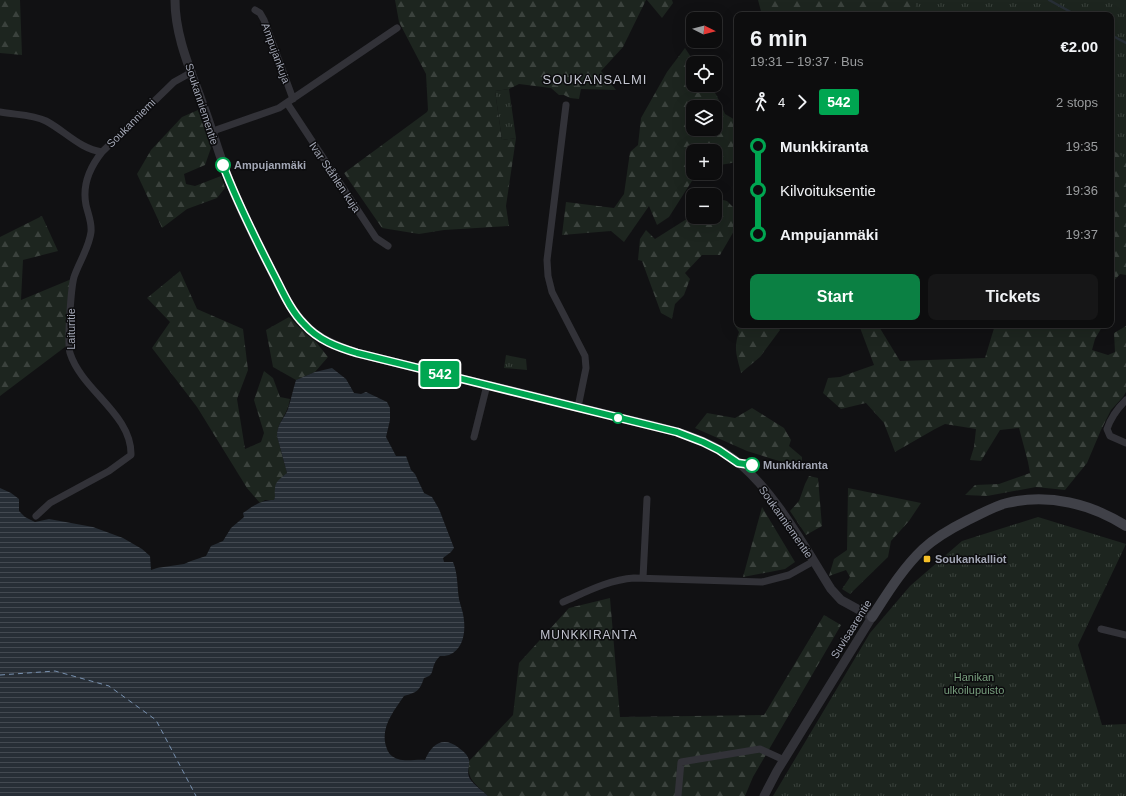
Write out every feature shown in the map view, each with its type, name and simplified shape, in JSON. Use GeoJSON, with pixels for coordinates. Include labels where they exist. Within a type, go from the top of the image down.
{"type":"FeatureCollection","features":[{"type":"Feature","properties":{"kind":"main road","name":"Suvisaarentie"},"geometry":{"type":"LineString","coordinates":[[872,618],[892,586],[913,559],[924,548],[944,533],[993,508],[1019,501],[1046,499],[1059,500],[1072,502],[1096,510],[1126,526]]}},
{"type":"Feature","properties":{"kind":"street","name":"Soukanniementie"},"geometry":{"type":"LineString","coordinates":[[175,0],[175,13],[182,44],[231,186],[263,254],[294,312],[304,325],[324,340],[357,353],[578,407],[695,438],[732,458],[758,480],[780,509],[831,588],[842,600],[872,618]]}},
{"type":"Feature","properties":{"kind":"street","name":"Ampujankuja"},"geometry":{"type":"LineString","coordinates":[[255,10],[260,13],[264,20],[290,101]]}},
{"type":"Feature","properties":{"kind":"street"},"geometry":{"type":"LineString","coordinates":[[213,131],[274,110],[290,101],[397,28]]}},
{"type":"Feature","properties":{"kind":"street","name":"Soukanniemi"},"geometry":{"type":"LineString","coordinates":[[0,112],[44,120],[64,132],[73,140],[93,151],[102,152],[169,86],[192,72]]}},
{"type":"Feature","properties":{"kind":"street","name":"Ivar Ståhlen kuja"},"geometry":{"type":"LineString","coordinates":[[290,101],[376,238],[388,246]]}},
{"type":"Feature","properties":{"kind":"street"},"geometry":{"type":"LineString","coordinates":[[566,105],[547,260],[548,276],[552,292],[585,356],[586,368],[578,407]]}},
{"type":"Feature","properties":{"kind":"street","name":"Laituritie"},"geometry":{"type":"LineString","coordinates":[[36,516],[50,503],[109,471],[131,456],[129,440],[118,417],[79,373],[70,352],[69,339],[74,278],[87,247],[91,232],[91,222],[86,204],[86,184],[88,174],[93,163],[102,152]]}},
{"type":"Feature","properties":{"kind":"street"},"geometry":{"type":"LineString","coordinates":[[474,437],[487,385]]}},
{"type":"Feature","properties":{"kind":"street"},"geometry":{"type":"LineString","coordinates":[[1126,400],[1116,409],[1110,419],[1107,429],[1110,436],[1126,443]]}},
{"type":"Feature","properties":{"kind":"street"},"geometry":{"type":"LineString","coordinates":[[643,578],[647,499]]}},
{"type":"Feature","properties":{"kind":"street"},"geometry":{"type":"LineString","coordinates":[[563,602],[612,581],[643,578],[762,582],[789,575],[814,561]]}},
{"type":"Feature","properties":{"kind":"street","name":"Suvisaarentie"},"geometry":{"type":"LineString","coordinates":[[764,796],[784,760],[872,618]]}},
{"type":"Feature","properties":{"kind":"street"},"geometry":{"type":"LineString","coordinates":[[1100,629],[1126,635]]}},
{"type":"Feature","properties":{"kind":"street"},"geometry":{"type":"LineString","coordinates":[[678,796],[681,762],[760,749],[784,760]]}},
{"type":"Feature","properties":{"kind":"green space"},"geometry":{"type":"Polygon","coordinates":[[[0,0],[20,0],[22,55],[0,53],[0,0]]]}},
{"type":"Feature","properties":{"kind":"green space"},"geometry":{"type":"Polygon","coordinates":[[[395,0],[646,0],[623,47],[601,71],[616,90],[581,89],[579,99],[559,95],[551,88],[519,84],[509,89],[495,91],[502,140],[516,138],[506,206],[509,226],[444,230],[419,234],[382,228],[344,173],[428,110],[426,74],[399,22],[395,0]]]}},
{"type":"Feature","properties":{"kind":"green space"},"geometry":{"type":"Polygon","coordinates":[[[647,0],[672,0],[673,3],[662,18],[647,0]]]}},
{"type":"Feature","properties":{"kind":"green space"},"geometry":{"type":"Polygon","coordinates":[[[758,0],[1126,0],[1126,275],[1120,274],[1114,281],[1114,12],[761,12],[758,0]]]}},
{"type":"Feature","properties":{"kind":"green space"},"geometry":{"type":"Polygon","coordinates":[[[914,0],[1126,0],[1126,159],[1114,151],[1114,12],[917,12],[914,0]]]}},
{"type":"Feature","properties":{"kind":"green space"},"geometry":{"type":"Polygon","coordinates":[[[685,48],[690,56],[686,56],[686,92],[714,92],[719,100],[686,100],[686,136],[722,136],[722,107],[725,114],[734,119],[734,163],[722,165],[722,144],[686,144],[686,180],[693,180],[686,188],[669,217],[657,225],[649,206],[624,242],[611,231],[562,235],[566,202],[614,208],[624,194],[630,152],[638,145],[641,118],[667,72],[685,48]]]}},
{"type":"Feature","properties":{"kind":"green space"},"geometry":{"type":"Polygon","coordinates":[[[509,89],[516,138],[502,140],[495,91],[509,89]]]}},
{"type":"Feature","properties":{"kind":"green space"},"geometry":{"type":"Polygon","coordinates":[[[198,110],[211,148],[205,165],[184,174],[186,184],[195,186],[221,176],[225,188],[217,198],[187,209],[162,228],[137,174],[151,150],[182,117],[198,110]]]}},
{"type":"Feature","properties":{"kind":"green space"},"geometry":{"type":"Polygon","coordinates":[[[722,200],[727,201],[734,208],[734,231],[720,255],[702,255],[685,273],[690,279],[684,295],[675,304],[672,319],[661,313],[642,261],[638,260],[640,239],[646,230],[655,239],[686,219],[686,224],[722,224],[722,200]]]}},
{"type":"Feature","properties":{"kind":"green space"},"geometry":{"type":"Polygon","coordinates":[[[42,216],[58,251],[23,260],[21,300],[74,278],[69,344],[0,396],[0,237],[42,216]]]}},
{"type":"Feature","properties":{"kind":"green space"},"geometry":{"type":"Polygon","coordinates":[[[180,271],[197,309],[243,329],[248,370],[237,399],[245,449],[261,442],[264,433],[254,400],[264,371],[273,378],[280,397],[290,399],[287,410],[277,432],[287,473],[275,489],[276,495],[274,500],[265,500],[260,503],[247,488],[197,407],[152,348],[170,322],[147,298],[180,271]]]}},
{"type":"Feature","properties":{"kind":"green space"},"geometry":{"type":"Polygon","coordinates":[[[289,317],[316,342],[328,357],[315,372],[296,380],[273,367],[266,330],[289,317]]]}},
{"type":"Feature","properties":{"kind":"green space"},"geometry":{"type":"Polygon","coordinates":[[[1126,326],[1126,392],[1111,410],[1087,463],[1065,490],[1036,487],[987,496],[965,495],[975,485],[999,484],[1030,473],[1019,428],[1000,430],[981,461],[970,460],[974,447],[976,429],[945,424],[895,452],[884,423],[866,403],[841,409],[823,393],[828,378],[840,377],[874,365],[860,328],[880,328],[900,361],[985,358],[994,328],[1101,328],[1095,339],[1092,350],[1108,355],[1115,352],[1114,333],[1126,326]]]}},
{"type":"Feature","properties":{"kind":"green space"},"geometry":{"type":"Polygon","coordinates":[[[736,328],[779,328],[780,330],[760,357],[741,373],[736,348],[739,332],[736,328]]]}},
{"type":"Feature","properties":{"kind":"green space"},"geometry":{"type":"Polygon","coordinates":[[[506,355],[526,359],[527,370],[504,368],[506,355]]]}},
{"type":"Feature","properties":{"kind":"green space"},"geometry":{"type":"Polygon","coordinates":[[[752,408],[784,428],[791,440],[789,446],[802,457],[802,468],[747,451],[695,428],[707,413],[735,418],[752,408]]]}},
{"type":"Feature","properties":{"kind":"green space"},"geometry":{"type":"Polygon","coordinates":[[[809,476],[818,478],[822,526],[806,535],[790,511],[799,501],[809,476]]]}},
{"type":"Feature","properties":{"kind":"green space"},"geometry":{"type":"Polygon","coordinates":[[[848,488],[921,503],[909,521],[891,541],[888,557],[850,594],[842,589],[850,577],[846,570],[829,576],[834,559],[847,550],[848,488]]]}},
{"type":"Feature","properties":{"kind":"green space"},"geometry":{"type":"Polygon","coordinates":[[[762,507],[795,562],[785,569],[743,577],[762,507]]]}},
{"type":"Feature","properties":{"kind":"green space","name":"Hanikan ulkoilupuisto"},"geometry":{"type":"Polygon","coordinates":[[[1038,517],[1126,544],[1078,645],[1102,725],[1126,724],[1126,796],[773,796],[870,633],[910,586],[962,541],[1038,517]]]}},
{"type":"Feature","properties":{"kind":"green space"},"geometry":{"type":"Polygon","coordinates":[[[610,598],[620,717],[764,715],[824,615],[841,625],[753,777],[745,796],[488,796],[473,781],[469,773],[469,761],[513,715],[519,663],[569,608],[610,598]]]}},
{"type":"Feature","properties":{"kind":"shaded area"},"geometry":{"type":"Polygon","coordinates":[[[332,368],[346,379],[354,393],[361,394],[366,392],[387,402],[390,408],[390,420],[386,437],[396,456],[406,456],[411,470],[415,474],[424,493],[432,497],[439,509],[454,548],[443,558],[444,562],[453,562],[456,571],[459,599],[464,620],[463,638],[458,648],[454,652],[446,656],[439,657],[431,674],[424,678],[419,689],[404,696],[396,708],[388,721],[386,728],[385,742],[388,751],[390,754],[401,760],[425,760],[431,749],[439,743],[448,742],[454,744],[464,752],[468,758],[468,774],[470,779],[488,796],[0,796],[0,488],[19,499],[19,511],[25,517],[35,522],[49,519],[93,527],[123,538],[142,549],[150,556],[151,570],[184,564],[206,556],[211,546],[223,541],[231,528],[244,517],[243,513],[261,502],[274,500],[275,486],[287,473],[277,432],[279,425],[288,409],[296,380],[315,372],[332,368]]]}},
{"type":"Feature","properties":{"kind":"waterway"},"geometry":{"type":"LineString","coordinates":[[1049,0],[1071,12]]}},
{"type":"Feature","properties":{"kind":"waterway"},"geometry":{"type":"LineString","coordinates":[[1114,37],[1126,43]]}},
{"type":"Feature","properties":{"kind":"ferry route"},"geometry":{"type":"LineString","coordinates":[[0,675],[55,671],[109,686],[156,720],[196,796]]}},
{"type":"Feature","properties":{"kind":"bus line","name":"542"},"geometry":{"type":"LineString","coordinates":[[223,165],[231,186],[285,297],[304,325],[324,340],[340,348],[357,353],[677,432],[695,438],[719,450],[738,463],[752,465]]}},
{"type":"Feature","properties":{"kind":"place","name":"Ampujanmäki"},"geometry":{"type":"Point","coordinates":[223,165]}},
{"type":"Feature","properties":{"kind":"place","name":"Munkkiranta"},"geometry":{"type":"Point","coordinates":[752,465]}},
{"type":"Feature","properties":{"kind":"place","name":"Soukankalliot"},"geometry":{"type":"Point","coordinates":[927,559]}},
{"type":"Feature","properties":{"kind":"district","name":"SOUKANSALMI"},"geometry":{"type":"Point","coordinates":[595,79]}},
{"type":"Feature","properties":{"kind":"district","name":"MUNKKIRANTA"},"geometry":{"type":"Point","coordinates":[589,635]}}]}
